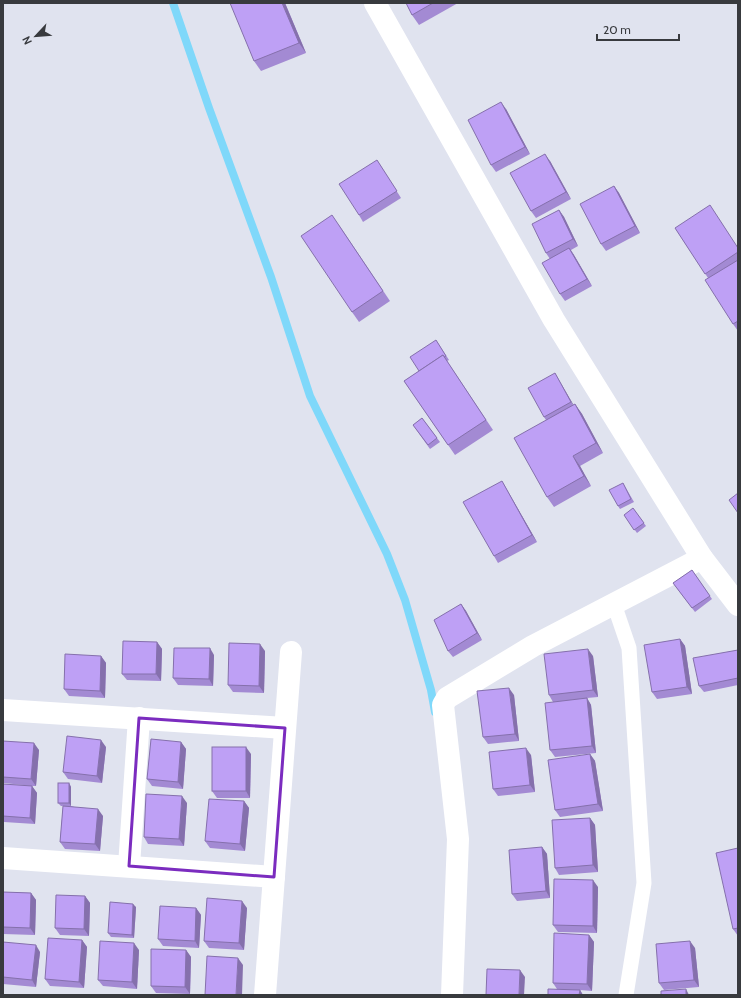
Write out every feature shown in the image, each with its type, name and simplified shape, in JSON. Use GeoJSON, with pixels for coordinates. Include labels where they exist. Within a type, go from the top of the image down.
{"type":"FeatureCollection","features":[{"type":"Feature","properties":{"kind":"street"},"geometry":{"type":"LineString","coordinates":[[375,3],[554,320],[702,558],[738,605]]}},
{"type":"Feature","properties":{"kind":"street"},"geometry":{"type":"LineString","coordinates":[[452,995],[456,929],[458,840],[443,705],[447,698],[533,646],[702,558]]}},
{"type":"Feature","properties":{"kind":"street"},"geometry":{"type":"LineString","coordinates":[[265,995],[290,652]]}},
{"type":"Feature","properties":{"kind":"street"},"geometry":{"type":"LineString","coordinates":[[3,710],[285,728]]}},
{"type":"Feature","properties":{"kind":"street"},"geometry":{"type":"LineString","coordinates":[[129,866],[139,718]]}},
{"type":"Feature","properties":{"kind":"street"},"geometry":{"type":"LineString","coordinates":[[3,858],[274,877]]}},
{"type":"Feature","properties":{"kind":"lane"},"geometry":{"type":"LineString","coordinates":[[614,604],[628,648],[644,883],[626,995]]}},
{"type":"Feature","properties":{"kind":"highlighted area"},"geometry":{"type":"Polygon","coordinates":[[[139,718],[285,728],[274,877],[129,866],[139,718]]]}},
{"type":"Feature","properties":{"kind":"building"},"geometry":{"type":"Polygon","coordinates":[[[230,3],[282,3],[299,43],[254,61],[230,3]]]}},
{"type":"Feature","properties":{"kind":"building"},"geometry":{"type":"Polygon","coordinates":[[[406,3],[433,3],[412,15],[406,3]]]}},
{"type":"Feature","properties":{"kind":"building"},"geometry":{"type":"Polygon","coordinates":[[[501,102],[525,147],[491,165],[468,120],[501,102]]]}},
{"type":"Feature","properties":{"kind":"building"},"geometry":{"type":"Polygon","coordinates":[[[545,154],[566,192],[531,211],[510,173],[545,154]]]}},
{"type":"Feature","properties":{"kind":"building"},"geometry":{"type":"Polygon","coordinates":[[[377,160],[397,191],[359,215],[339,184],[377,160]]]}},
{"type":"Feature","properties":{"kind":"building"},"geometry":{"type":"Polygon","coordinates":[[[614,186],[635,226],[601,244],[580,204],[614,186]]]}},
{"type":"Feature","properties":{"kind":"building"},"geometry":{"type":"Polygon","coordinates":[[[710,205],[738,248],[738,252],[705,274],[675,228],[710,205]]]}},
{"type":"Feature","properties":{"kind":"building"},"geometry":{"type":"Polygon","coordinates":[[[559,210],[573,239],[546,253],[532,224],[559,210]]]}},
{"type":"Feature","properties":{"kind":"building"},"geometry":{"type":"Polygon","coordinates":[[[332,215],[383,291],[352,312],[301,236],[332,215]]]}},
{"type":"Feature","properties":{"kind":"building"},"geometry":{"type":"Polygon","coordinates":[[[569,248],[587,279],[560,294],[542,263],[569,248]]]}},
{"type":"Feature","properties":{"kind":"building"},"geometry":{"type":"Polygon","coordinates":[[[738,260],[738,321],[733,324],[705,280],[738,260]]]}},
{"type":"Feature","properties":{"kind":"building"},"geometry":{"type":"Polygon","coordinates":[[[436,340],[446,356],[444,357],[443,355],[419,371],[410,357],[436,340]]]}},
{"type":"Feature","properties":{"kind":"building"},"geometry":{"type":"Polygon","coordinates":[[[443,355],[486,420],[448,445],[404,381],[443,355]]]}},
{"type":"Feature","properties":{"kind":"building"},"geometry":{"type":"Polygon","coordinates":[[[555,373],[571,402],[544,417],[528,388],[555,373]]]}},
{"type":"Feature","properties":{"kind":"building"},"geometry":{"type":"Polygon","coordinates":[[[575,404],[596,443],[573,456],[584,476],[547,497],[514,438],[575,404]]]}},
{"type":"Feature","properties":{"kind":"building"},"geometry":{"type":"Polygon","coordinates":[[[422,418],[437,438],[428,445],[413,425],[422,418]]]}},
{"type":"Feature","properties":{"kind":"building"},"geometry":{"type":"Polygon","coordinates":[[[502,481],[532,535],[494,556],[463,502],[502,481]]]}},
{"type":"Feature","properties":{"kind":"building"},"geometry":{"type":"Polygon","coordinates":[[[623,483],[631,499],[618,506],[609,490],[623,483]]]}},
{"type":"Feature","properties":{"kind":"building"},"geometry":{"type":"Polygon","coordinates":[[[738,493],[738,513],[729,500],[738,493]]]}},
{"type":"Feature","properties":{"kind":"building"},"geometry":{"type":"Polygon","coordinates":[[[633,508],[644,523],[634,530],[624,515],[633,508]]]}},
{"type":"Feature","properties":{"kind":"building"},"geometry":{"type":"Polygon","coordinates":[[[692,570],[710,596],[692,608],[673,583],[692,570]]]}},
{"type":"Feature","properties":{"kind":"building"},"geometry":{"type":"Polygon","coordinates":[[[461,604],[477,633],[448,651],[434,620],[461,604]]]}},
{"type":"Feature","properties":{"kind":"building"},"geometry":{"type":"Polygon","coordinates":[[[680,639],[687,687],[652,692],[644,645],[680,639]]]}},
{"type":"Feature","properties":{"kind":"building"},"geometry":{"type":"Polygon","coordinates":[[[123,641],[157,642],[156,674],[122,674],[123,641]]]}},
{"type":"Feature","properties":{"kind":"building"},"geometry":{"type":"Polygon","coordinates":[[[229,643],[260,644],[259,686],[228,685],[229,643]]]}},
{"type":"Feature","properties":{"kind":"building"},"geometry":{"type":"Polygon","coordinates":[[[174,648],[210,648],[209,679],[173,678],[174,648]]]}},
{"type":"Feature","properties":{"kind":"building"},"geometry":{"type":"Polygon","coordinates":[[[588,649],[593,690],[549,695],[544,654],[588,649]]]}},
{"type":"Feature","properties":{"kind":"building"},"geometry":{"type":"Polygon","coordinates":[[[738,650],[738,678],[699,686],[693,658],[738,650]]]}},
{"type":"Feature","properties":{"kind":"building"},"geometry":{"type":"Polygon","coordinates":[[[65,654],[101,656],[100,691],[64,689],[65,654]]]}},
{"type":"Feature","properties":{"kind":"building"},"geometry":{"type":"Polygon","coordinates":[[[509,688],[515,734],[483,737],[477,691],[509,688]]]}},
{"type":"Feature","properties":{"kind":"building"},"geometry":{"type":"Polygon","coordinates":[[[587,698],[592,746],[550,750],[545,703],[587,698]]]}},
{"type":"Feature","properties":{"kind":"building"},"geometry":{"type":"Polygon","coordinates":[[[67,736],[101,740],[97,776],[63,772],[67,736]]]}},
{"type":"Feature","properties":{"kind":"building"},"geometry":{"type":"Polygon","coordinates":[[[151,739],[181,742],[178,782],[147,779],[151,739]]]}},
{"type":"Feature","properties":{"kind":"building"},"geometry":{"type":"Polygon","coordinates":[[[3,741],[34,743],[31,779],[3,777],[3,741]]]}},
{"type":"Feature","properties":{"kind":"building"},"geometry":{"type":"Polygon","coordinates":[[[212,747],[246,747],[246,791],[212,791],[212,747]]]}},
{"type":"Feature","properties":{"kind":"building"},"geometry":{"type":"Polygon","coordinates":[[[526,748],[530,785],[493,789],[489,752],[526,748]]]}},
{"type":"Feature","properties":{"kind":"building"},"geometry":{"type":"Polygon","coordinates":[[[590,754],[598,804],[555,810],[548,760],[590,754]]]}},
{"type":"Feature","properties":{"kind":"building"},"geometry":{"type":"Polygon","coordinates":[[[58,783],[69,783],[69,803],[58,803],[58,783]]]}},
{"type":"Feature","properties":{"kind":"building"},"geometry":{"type":"Polygon","coordinates":[[[3,784],[32,786],[30,818],[3,816],[3,784]]]}},
{"type":"Feature","properties":{"kind":"building"},"geometry":{"type":"Polygon","coordinates":[[[146,794],[182,796],[179,839],[144,837],[146,794]]]}},
{"type":"Feature","properties":{"kind":"building"},"geometry":{"type":"Polygon","coordinates":[[[209,799],[244,801],[240,844],[205,841],[209,799]]]}},
{"type":"Feature","properties":{"kind":"building"},"geometry":{"type":"Polygon","coordinates":[[[63,806],[98,809],[95,844],[60,842],[63,806]]]}},
{"type":"Feature","properties":{"kind":"building"},"geometry":{"type":"Polygon","coordinates":[[[590,818],[593,865],[555,868],[552,820],[590,818]]]}},
{"type":"Feature","properties":{"kind":"building"},"geometry":{"type":"Polygon","coordinates":[[[542,847],[546,891],[512,894],[509,850],[542,847]]]}},
{"type":"Feature","properties":{"kind":"building"},"geometry":{"type":"Polygon","coordinates":[[[738,848],[738,928],[733,929],[716,853],[738,848]]]}},
{"type":"Feature","properties":{"kind":"building"},"geometry":{"type":"Polygon","coordinates":[[[554,879],[593,880],[593,926],[553,925],[554,879]]]}},
{"type":"Feature","properties":{"kind":"building"},"geometry":{"type":"Polygon","coordinates":[[[3,892],[31,893],[30,928],[3,927],[3,892]]]}},
{"type":"Feature","properties":{"kind":"building"},"geometry":{"type":"Polygon","coordinates":[[[56,895],[85,896],[84,929],[55,928],[56,895]]]}},
{"type":"Feature","properties":{"kind":"building"},"geometry":{"type":"Polygon","coordinates":[[[207,898],[242,901],[239,943],[204,941],[207,898]]]}},
{"type":"Feature","properties":{"kind":"building"},"geometry":{"type":"Polygon","coordinates":[[[110,902],[133,904],[132,935],[108,933],[110,902]]]}},
{"type":"Feature","properties":{"kind":"building"},"geometry":{"type":"Polygon","coordinates":[[[160,906],[196,908],[195,941],[158,939],[160,906]]]}},
{"type":"Feature","properties":{"kind":"building"},"geometry":{"type":"Polygon","coordinates":[[[554,933],[589,935],[587,984],[553,983],[554,933]]]}},
{"type":"Feature","properties":{"kind":"building"},"geometry":{"type":"Polygon","coordinates":[[[48,938],[82,940],[79,982],[45,979],[48,938]]]}},
{"type":"Feature","properties":{"kind":"building"},"geometry":{"type":"Polygon","coordinates":[[[100,941],[134,943],[132,982],[98,980],[100,941]]]}},
{"type":"Feature","properties":{"kind":"building"},"geometry":{"type":"Polygon","coordinates":[[[690,941],[694,980],[659,983],[656,944],[690,941]]]}},
{"type":"Feature","properties":{"kind":"building"},"geometry":{"type":"Polygon","coordinates":[[[3,942],[36,945],[32,980],[3,977],[3,942]]]}},
{"type":"Feature","properties":{"kind":"building"},"geometry":{"type":"Polygon","coordinates":[[[151,949],[186,950],[185,987],[151,986],[151,949]]]}},
{"type":"Feature","properties":{"kind":"building"},"geometry":{"type":"Polygon","coordinates":[[[207,956],[238,958],[236,995],[205,995],[207,956]]]}},
{"type":"Feature","properties":{"kind":"building"},"geometry":{"type":"Polygon","coordinates":[[[487,969],[520,970],[519,995],[486,995],[487,969]]]}},
{"type":"Feature","properties":{"kind":"building"},"geometry":{"type":"Polygon","coordinates":[[[548,989],[580,990],[579,995],[548,995],[548,989]]]}},
{"type":"Feature","properties":{"kind":"building"},"geometry":{"type":"Polygon","coordinates":[[[686,989],[686,995],[661,995],[661,991],[686,989]]]}},
{"type":"Feature","properties":{"kind":"waterway"},"geometry":{"type":"LineString","coordinates":[[173,3],[209,108],[271,277],[310,396],[387,554],[405,600],[431,690],[435,712]]}}]}
